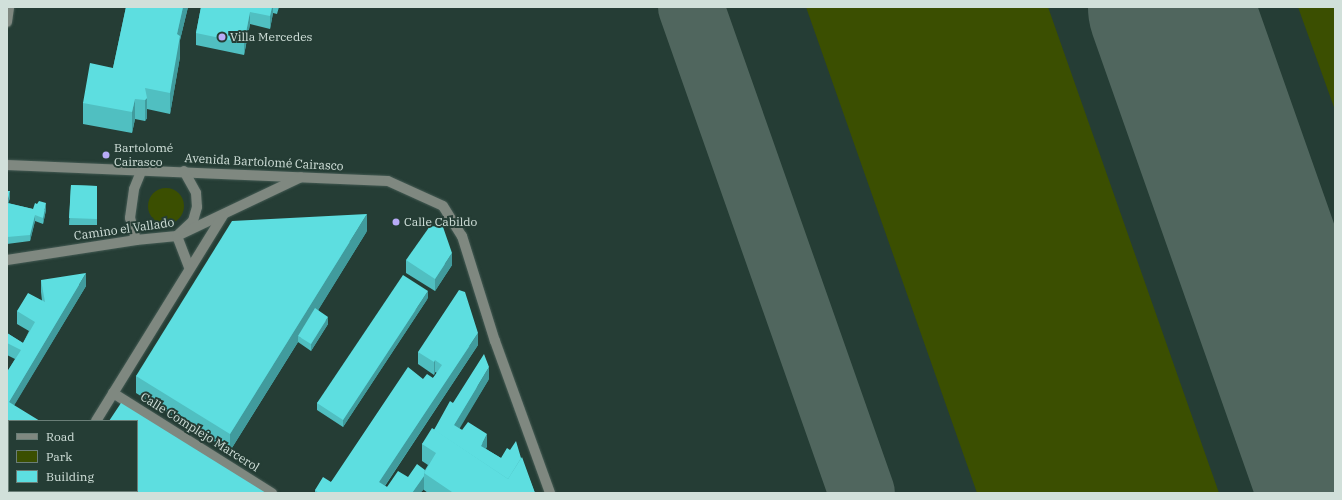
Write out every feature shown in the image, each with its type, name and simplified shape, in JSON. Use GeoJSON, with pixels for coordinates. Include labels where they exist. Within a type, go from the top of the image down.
{"type":"FeatureCollection","features":[{"type":"Feature","properties":{"kind":"street"},"geometry":{"type":"LineString","coordinates":[[7,22],[9,7]]}},
{"type":"Feature","properties":{"kind":"street","name":"Avenida Bartolomé Cairasco"},"geometry":{"type":"LineString","coordinates":[[7,165],[142,169],[388,181],[443,206],[462,236],[495,341],[550,493]]}},
{"type":"Feature","properties":{"kind":"street"},"geometry":{"type":"LineString","coordinates":[[136,240],[130,218],[134,189],[142,169]]}},
{"type":"Feature","properties":{"kind":"street"},"geometry":{"type":"LineString","coordinates":[[184,171],[196,193],[197,207],[193,221],[177,236],[190,267]]}},
{"type":"Feature","properties":{"kind":"street","name":"Camino el Vallado"},"geometry":{"type":"LineString","coordinates":[[7,260],[136,240],[177,236],[303,176]]}},
{"type":"Feature","properties":{"kind":"street"},"geometry":{"type":"LineString","coordinates":[[97,420],[223,214]]}},
{"type":"Feature","properties":{"kind":"street","name":"Calle Complejo Marcerol"},"geometry":{"type":"LineString","coordinates":[[113,393],[272,493]]}},
{"type":"Feature","properties":{"kind":"green space"},"geometry":{"type":"Polygon","coordinates":[[[806,7],[1048,7],[1219,493],[977,493],[806,7]]]}},
{"type":"Feature","properties":{"kind":"green space"},"geometry":{"type":"Polygon","coordinates":[[[1298,7],[1335,7],[1335,110],[1298,7]]]}},
{"type":"Feature","properties":{"kind":"green space"},"geometry":{"type":"Polygon","coordinates":[[[170,188],[179,193],[183,199],[183,213],[179,219],[170,224],[162,224],[153,219],[149,213],[148,202],[153,193],[159,189],[170,188]]]}},
{"type":"Feature","properties":{"kind":"building"},"geometry":{"type":"Polygon","coordinates":[[[126,7],[183,7],[177,34],[180,36],[170,93],[145,88],[147,98],[145,100],[135,99],[132,112],[83,103],[90,63],[113,68],[126,7]]]}},
{"type":"Feature","properties":{"kind":"building","name":"Villa Mercedes"},"geometry":{"type":"Polygon","coordinates":[[[201,7],[272,7],[270,16],[250,12],[244,43],[196,33],[201,7]]]}},
{"type":"Feature","properties":{"kind":"building"},"geometry":{"type":"Polygon","coordinates":[[[71,185],[97,186],[97,219],[69,218],[71,185]]]}},
{"type":"Feature","properties":{"kind":"building"},"geometry":{"type":"Polygon","coordinates":[[[7,191],[10,191],[7,202],[7,191]]]}},
{"type":"Feature","properties":{"kind":"building"},"geometry":{"type":"Polygon","coordinates":[[[39,201],[46,203],[43,218],[35,215],[30,235],[7,237],[7,203],[33,209],[35,203],[37,204],[39,201]]]}},
{"type":"Feature","properties":{"kind":"building"},"geometry":{"type":"Polygon","coordinates":[[[367,214],[230,434],[136,376],[232,221],[367,214]]]}},
{"type":"Feature","properties":{"kind":"building"},"geometry":{"type":"Polygon","coordinates":[[[430,226],[443,227],[452,253],[435,279],[406,260],[430,226]]]}},
{"type":"Feature","properties":{"kind":"building"},"geometry":{"type":"Polygon","coordinates":[[[86,273],[9,402],[38,420],[8,420],[7,372],[21,350],[7,343],[7,333],[23,343],[35,322],[17,311],[28,293],[45,302],[41,280],[86,273]]]}},
{"type":"Feature","properties":{"kind":"building"},"geometry":{"type":"Polygon","coordinates":[[[403,275],[428,291],[343,420],[317,403],[403,275]]]}},
{"type":"Feature","properties":{"kind":"building"},"geometry":{"type":"Polygon","coordinates":[[[459,290],[465,292],[478,333],[379,482],[387,487],[398,471],[408,477],[417,464],[425,470],[424,476],[412,493],[319,493],[315,490],[323,477],[331,482],[408,367],[423,379],[427,374],[433,378],[442,365],[418,352],[459,290]]]}},
{"type":"Feature","properties":{"kind":"building"},"geometry":{"type":"Polygon","coordinates":[[[315,308],[328,317],[311,344],[298,336],[315,308]]]}},
{"type":"Feature","properties":{"kind":"building"},"geometry":{"type":"Polygon","coordinates":[[[484,354],[489,367],[454,425],[462,430],[468,422],[487,434],[481,446],[501,458],[507,448],[510,450],[516,441],[521,458],[508,479],[434,430],[450,401],[453,403],[484,354]]]}},
{"type":"Feature","properties":{"kind":"building"},"geometry":{"type":"Polygon","coordinates":[[[121,403],[266,493],[65,493],[138,492],[138,420],[110,420],[121,403]]]}},
{"type":"Feature","properties":{"kind":"building"},"geometry":{"type":"Polygon","coordinates":[[[432,428],[508,479],[522,457],[535,493],[452,493],[424,473],[436,453],[422,444],[432,428]]]}},
{"type":"Feature","properties":{"kind":"building"},"geometry":{"type":"Polygon","coordinates":[[[7,479],[8,492],[26,492],[26,493],[7,493],[7,479]]]}},
{"type":"Feature","properties":{"kind":"taxiway"},"geometry":{"type":"LineString","coordinates":[[691,7],[862,493]]}},
{"type":"Feature","properties":{"kind":"runway"},"geometry":{"type":"LineString","coordinates":[[1170,7],[1335,475]]}},
{"type":"Feature","properties":{"kind":"place","name":"Villa Mercedes"},"geometry":{"type":"Point","coordinates":[222,37]}},
{"type":"Feature","properties":{"kind":"place","name":"Bartolomé Cairasco"},"geometry":{"type":"Point","coordinates":[106,155]}},
{"type":"Feature","properties":{"kind":"place","name":"Calle Cabildo"},"geometry":{"type":"Point","coordinates":[396,222]}}]}
